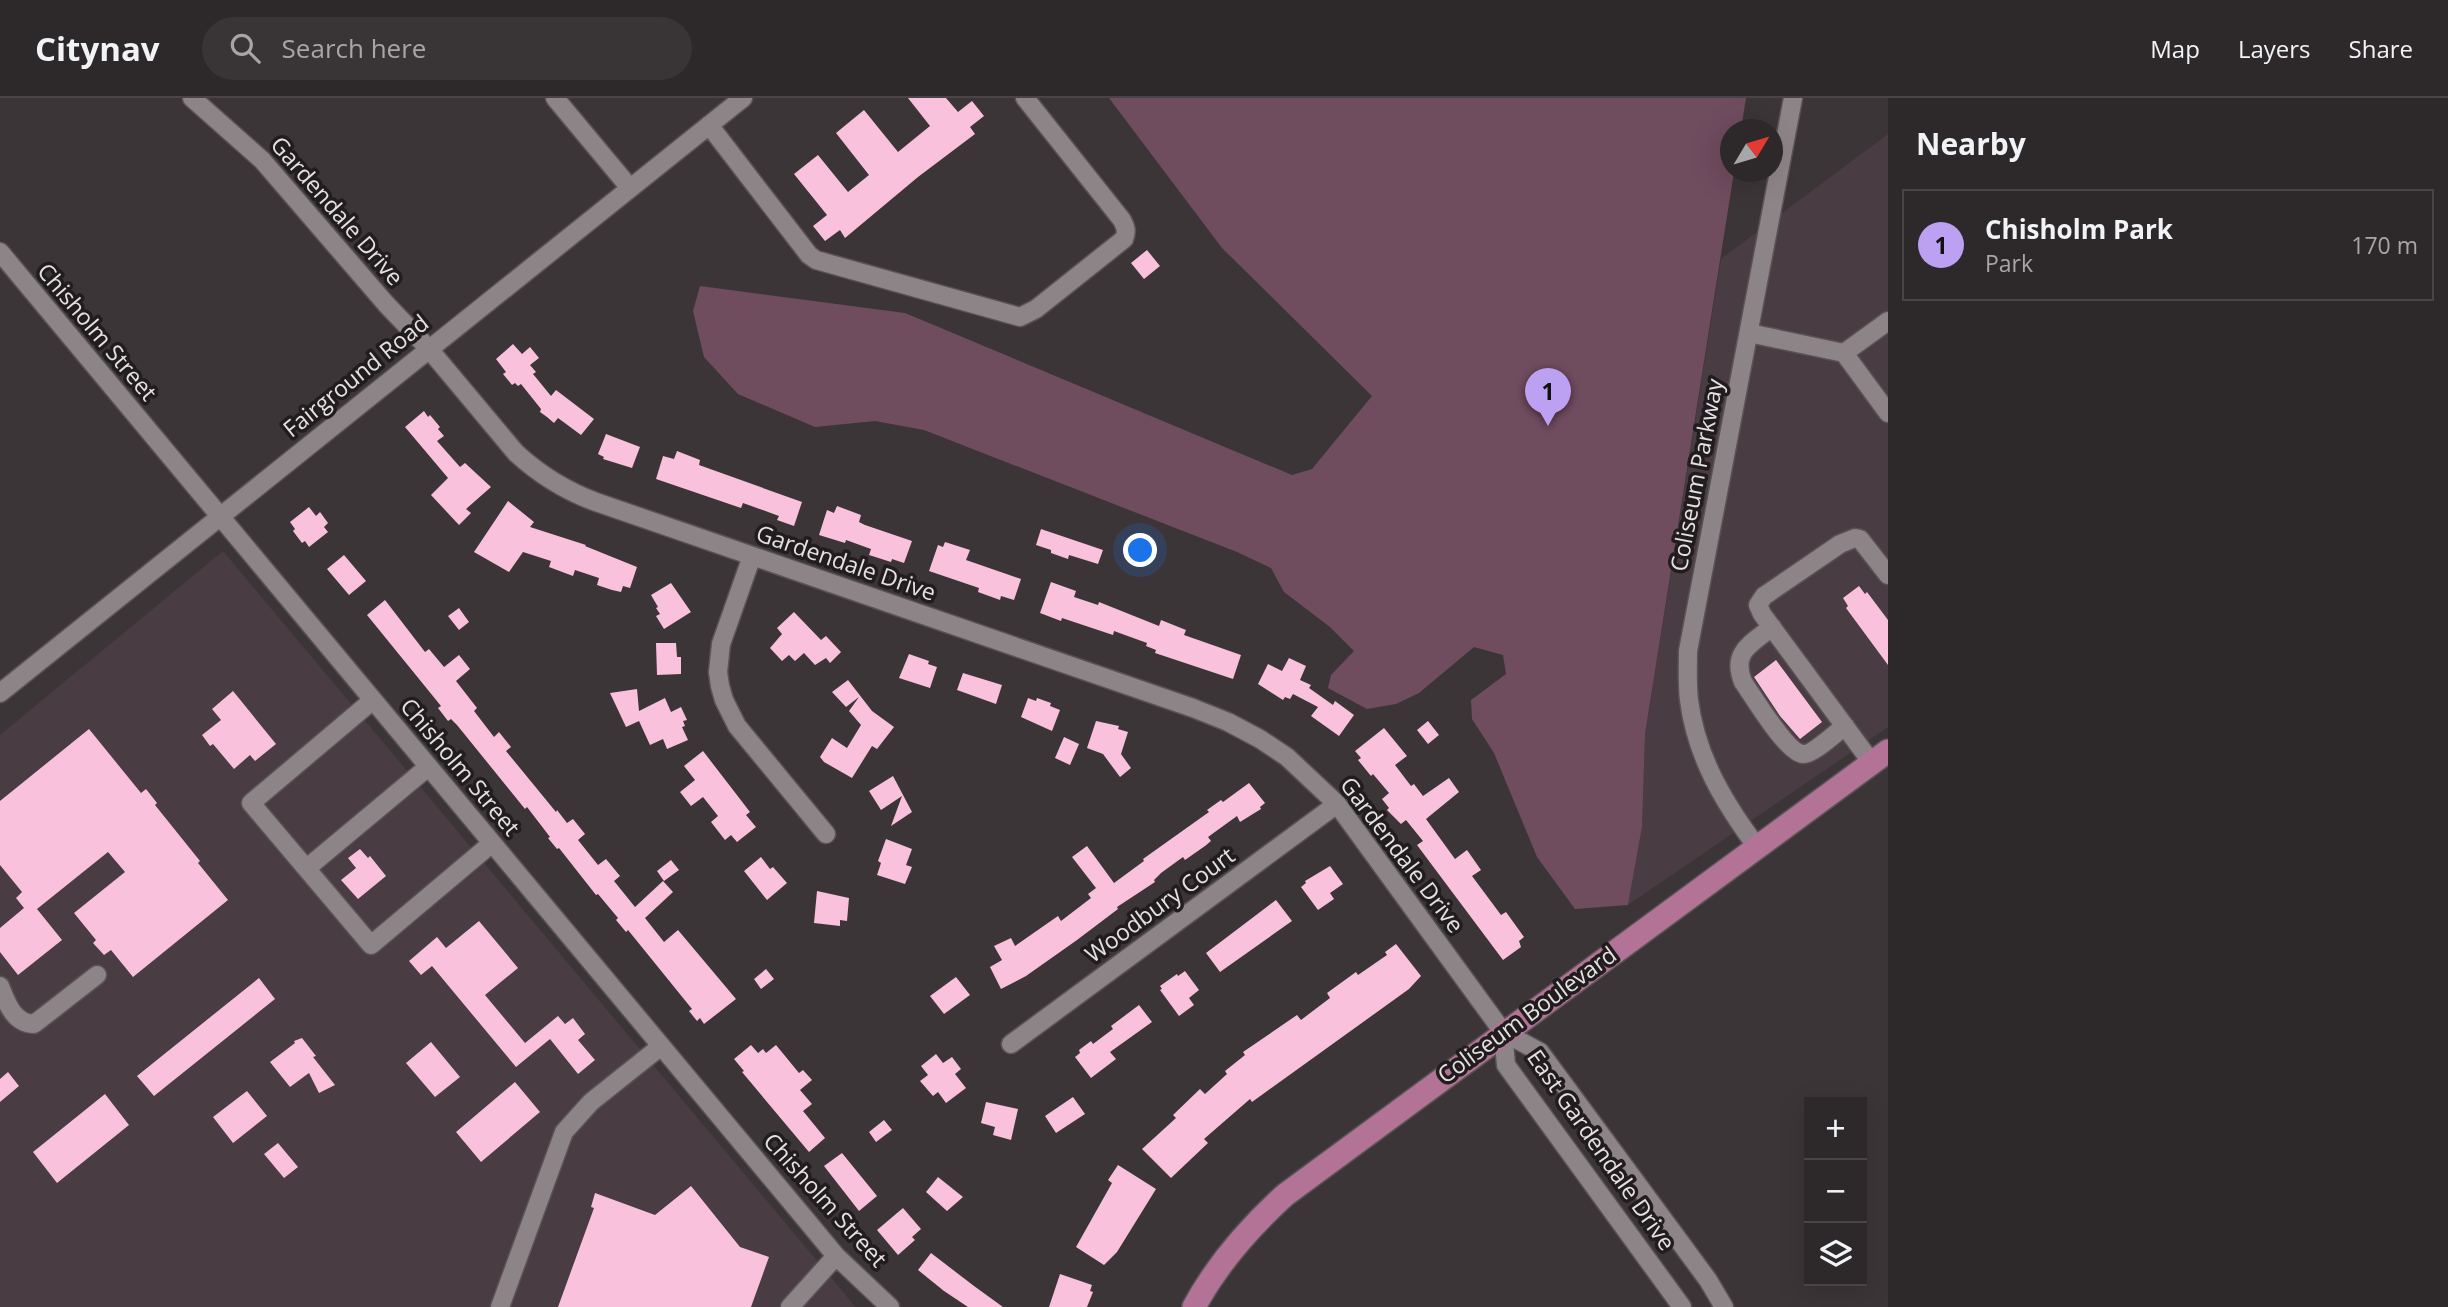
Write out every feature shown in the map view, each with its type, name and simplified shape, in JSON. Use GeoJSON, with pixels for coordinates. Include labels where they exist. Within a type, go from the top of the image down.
{"type":"FeatureCollection","features":[{"type":"Feature","properties":{"kind":"main road","name":"Coliseum Boulevard"},"geometry":{"type":"LineString","coordinates":[[1194,1307],[1229,1254],[1285,1195],[1880,757]]}},
{"type":"Feature","properties":{"kind":"street","name":"Gardendale Drive"},"geometry":{"type":"LineString","coordinates":[[192,98],[262,160],[386,304],[429,349],[503,439],[546,478],[596,502],[1228,722],[1287,757],[1337,804],[1503,1032]]}},
{"type":"Feature","properties":{"kind":"street"},"geometry":{"type":"LineString","coordinates":[[555,98],[629,188]]}},
{"type":"Feature","properties":{"kind":"street","name":"Fairground Road"},"geometry":{"type":"LineString","coordinates":[[0,693],[743,98]]}},
{"type":"Feature","properties":{"kind":"street"},"geometry":{"type":"LineString","coordinates":[[709,125],[808,254],[816,260],[1020,317],[1036,309],[1124,239],[1126,228],[1025,98]]}},
{"type":"Feature","properties":{"kind":"street","name":"Coliseum Parkway"},"geometry":{"type":"LineString","coordinates":[[1757,847],[1730,811],[1712,779],[1689,701],[1688,651],[1793,98]]}},
{"type":"Feature","properties":{"kind":"street","name":"Chisholm Street"},"geometry":{"type":"LineString","coordinates":[[0,253],[836,1256],[890,1307]]}},
{"type":"Feature","properties":{"kind":"street"},"geometry":{"type":"LineString","coordinates":[[1844,353],[1888,321]]}},
{"type":"Feature","properties":{"kind":"street"},"geometry":{"type":"LineString","coordinates":[[1749,333],[1844,353],[1888,413]]}},
{"type":"Feature","properties":{"kind":"street"},"geometry":{"type":"LineString","coordinates":[[1880,757],[1844,726],[1758,605],[1761,599],[1849,539],[1860,539],[1888,575]]}},
{"type":"Feature","properties":{"kind":"street"},"geometry":{"type":"LineString","coordinates":[[752,556],[721,644],[718,672],[722,693],[737,726],[826,834]]}},
{"type":"Feature","properties":{"kind":"street"},"geometry":{"type":"LineString","coordinates":[[1772,627],[1743,651],[1738,664],[1743,682],[1788,745],[1804,754],[1844,726]]}},
{"type":"Feature","properties":{"kind":"street"},"geometry":{"type":"LineString","coordinates":[[373,700],[251,803],[371,945],[491,844]]}},
{"type":"Feature","properties":{"kind":"street"},"geometry":{"type":"LineString","coordinates":[[307,869],[428,766]]}},
{"type":"Feature","properties":{"kind":"street","name":"Woodbury Court"},"geometry":{"type":"LineString","coordinates":[[1011,1044],[1337,804]]}},
{"type":"Feature","properties":{"kind":"street"},"geometry":{"type":"LineString","coordinates":[[0,986],[15,1016],[23,1023],[34,1024],[97,975]]}},
{"type":"Feature","properties":{"kind":"street","name":"East Gardendale Drive"},"geometry":{"type":"LineString","coordinates":[[1503,1032],[1506,1065],[1682,1307]]}},
{"type":"Feature","properties":{"kind":"street","name":"East Gardendale Drive"},"geometry":{"type":"LineString","coordinates":[[1503,1032],[1540,1052],[1708,1280],[1724,1307]]}},
{"type":"Feature","properties":{"kind":"street"},"geometry":{"type":"LineString","coordinates":[[500,1307],[564,1132],[592,1102],[660,1047]]}},
{"type":"Feature","properties":{"kind":"street"},"geometry":{"type":"LineString","coordinates":[[790,1307],[836,1256]]}},
{"type":"Feature","properties":{"kind":"shaded area"},"geometry":{"type":"Polygon","coordinates":[[[1109,98],[1746,98],[1743,119],[1720,119],[1720,182],[1732,182],[1645,734],[1642,827],[1628,905],[1575,909],[1537,857],[1494,753],[1472,719],[1471,700],[1506,674],[1503,655],[1474,647],[1419,693],[1396,704],[1367,709],[1328,688],[1331,675],[1354,651],[1330,627],[1284,592],[1271,568],[1237,552],[924,430],[875,421],[815,427],[738,394],[704,357],[693,311],[700,286],[905,313],[1292,475],[1312,469],[1372,396],[1222,248],[1109,98]]]}},
{"type":"Feature","properties":{"kind":"shaded area"},"geometry":{"type":"Polygon","coordinates":[[[1888,134],[1888,727],[1628,905],[1642,827],[1645,734],[1721,259],[1888,134]]]}},
{"type":"Feature","properties":{"kind":"shaded area"},"geometry":{"type":"Polygon","coordinates":[[[223,551],[856,1307],[0,1307],[0,735],[223,551]]]}},
{"type":"Feature","properties":{"kind":"building"},"geometry":{"type":"Polygon","coordinates":[[[908,98],[946,98],[958,112],[972,101],[984,116],[970,127],[975,134],[845,238],[840,230],[825,241],[813,226],[827,215],[794,174],[818,155],[848,192],[869,175],[836,133],[864,110],[898,152],[930,126],[908,98]]]}},
{"type":"Feature","properties":{"kind":"building"},"geometry":{"type":"Polygon","coordinates":[[[1147,250],[1160,266],[1144,279],[1131,263],[1147,250]]]}},
{"type":"Feature","properties":{"kind":"building"},"geometry":{"type":"Polygon","coordinates":[[[513,344],[522,354],[530,347],[539,358],[530,365],[536,372],[533,374],[551,396],[556,390],[594,419],[581,435],[558,418],[554,423],[540,412],[541,409],[521,384],[512,385],[503,374],[506,372],[496,359],[513,344]]]}},
{"type":"Feature","properties":{"kind":"building"},"geometry":{"type":"Polygon","coordinates":[[[424,411],[440,427],[438,429],[444,436],[437,441],[460,467],[465,463],[491,487],[466,509],[471,513],[459,525],[431,495],[448,478],[405,427],[424,411]]]}},
{"type":"Feature","properties":{"kind":"building"},"geometry":{"type":"Polygon","coordinates":[[[606,434],[640,447],[632,468],[603,459],[604,457],[598,454],[606,434]]]}},
{"type":"Feature","properties":{"kind":"building"},"geometry":{"type":"Polygon","coordinates":[[[677,451],[700,460],[699,465],[802,502],[794,526],[777,520],[779,516],[743,503],[741,508],[656,479],[663,456],[674,459],[677,451]]]}},
{"type":"Feature","properties":{"kind":"building"},"geometry":{"type":"Polygon","coordinates":[[[508,501],[534,522],[530,527],[586,545],[637,567],[630,588],[623,586],[621,592],[597,585],[599,578],[575,570],[573,576],[549,567],[551,561],[523,552],[509,572],[474,552],[508,501]]]}},
{"type":"Feature","properties":{"kind":"building"},"geometry":{"type":"Polygon","coordinates":[[[837,506],[861,515],[859,522],[865,525],[912,541],[904,563],[869,555],[871,549],[846,540],[845,543],[819,535],[827,510],[834,513],[837,506]]]}},
{"type":"Feature","properties":{"kind":"building"},"geometry":{"type":"Polygon","coordinates":[[[309,507],[316,516],[320,512],[328,523],[324,527],[328,532],[309,547],[305,541],[302,543],[290,522],[309,507]]]}},
{"type":"Feature","properties":{"kind":"building"},"geometry":{"type":"Polygon","coordinates":[[[1041,529],[1103,550],[1098,564],[1069,555],[1068,559],[1036,545],[1041,529]]]}},
{"type":"Feature","properties":{"kind":"building"},"geometry":{"type":"Polygon","coordinates":[[[945,542],[970,550],[966,560],[1021,579],[1014,600],[1001,596],[1000,600],[978,592],[979,588],[929,571],[938,545],[943,547],[945,542]]]}},
{"type":"Feature","properties":{"kind":"building"},"geometry":{"type":"Polygon","coordinates":[[[344,555],[366,581],[349,595],[327,569],[344,555]]]}},
{"type":"Feature","properties":{"kind":"building"},"geometry":{"type":"Polygon","coordinates":[[[1051,582],[1076,591],[1074,597],[1098,605],[1099,602],[1159,626],[1161,620],[1186,630],[1184,635],[1241,655],[1233,679],[1155,653],[1156,650],[1146,646],[1147,643],[1114,631],[1113,635],[1040,613],[1051,582]]]}},
{"type":"Feature","properties":{"kind":"building"},"geometry":{"type":"Polygon","coordinates":[[[671,583],[691,612],[664,629],[656,616],[660,614],[651,595],[671,583]]]}},
{"type":"Feature","properties":{"kind":"building"},"geometry":{"type":"Polygon","coordinates":[[[1859,586],[1865,594],[1867,592],[1888,620],[1888,665],[1846,608],[1848,606],[1843,598],[1859,586]]]}},
{"type":"Feature","properties":{"kind":"building"},"geometry":{"type":"Polygon","coordinates":[[[385,600],[425,652],[429,649],[444,667],[459,655],[470,669],[456,681],[477,708],[474,711],[494,737],[499,732],[511,747],[506,751],[556,812],[557,810],[567,823],[573,819],[585,834],[578,840],[598,865],[606,859],[620,876],[614,881],[635,907],[663,881],[673,892],[645,918],[664,942],[678,930],[736,999],[704,1024],[700,1018],[697,1021],[689,1011],[692,1009],[628,930],[626,932],[616,920],[618,918],[598,894],[596,895],[548,838],[550,837],[527,807],[525,809],[457,725],[451,719],[448,721],[438,708],[441,706],[367,615],[385,600]]]}},
{"type":"Feature","properties":{"kind":"building"},"geometry":{"type":"Polygon","coordinates":[[[459,608],[469,622],[459,630],[448,616],[459,608]]]}},
{"type":"Feature","properties":{"kind":"building"},"geometry":{"type":"Polygon","coordinates":[[[794,612],[821,640],[826,636],[841,652],[830,663],[826,658],[815,665],[804,653],[795,661],[789,655],[782,661],[770,648],[782,634],[777,628],[794,612]]]}},
{"type":"Feature","properties":{"kind":"building"},"geometry":{"type":"Polygon","coordinates":[[[656,643],[676,643],[677,657],[681,657],[681,674],[657,675],[656,643]]]}},
{"type":"Feature","properties":{"kind":"building"},"geometry":{"type":"Polygon","coordinates":[[[909,654],[937,667],[930,688],[899,678],[909,654]]]}},
{"type":"Feature","properties":{"kind":"building"},"geometry":{"type":"Polygon","coordinates":[[[1289,658],[1306,666],[1300,680],[1311,685],[1309,688],[1333,705],[1335,701],[1354,715],[1339,736],[1311,716],[1318,707],[1293,694],[1290,699],[1285,697],[1283,700],[1258,684],[1268,664],[1282,671],[1289,658]]]}},
{"type":"Feature","properties":{"kind":"building"},"geometry":{"type":"Polygon","coordinates":[[[1776,660],[1822,722],[1800,739],[1780,716],[1754,677],[1776,660]]]}},
{"type":"Feature","properties":{"kind":"building"},"geometry":{"type":"Polygon","coordinates":[[[963,673],[1002,685],[996,704],[957,690],[963,673]]]}},
{"type":"Feature","properties":{"kind":"building"},"geometry":{"type":"Polygon","coordinates":[[[848,680],[872,711],[894,727],[877,749],[872,746],[852,778],[820,757],[832,738],[847,748],[861,725],[849,711],[859,697],[846,707],[832,692],[848,680]]]}},
{"type":"Feature","properties":{"kind":"building"},"geometry":{"type":"Polygon","coordinates":[[[637,689],[639,711],[665,698],[671,712],[681,707],[687,720],[683,721],[685,726],[682,727],[688,740],[667,749],[663,739],[650,745],[639,721],[626,727],[610,693],[637,689]]]}},
{"type":"Feature","properties":{"kind":"building"},"geometry":{"type":"Polygon","coordinates":[[[233,691],[276,744],[255,761],[250,755],[234,769],[202,735],[221,720],[212,709],[233,691]]]}},
{"type":"Feature","properties":{"kind":"building"},"geometry":{"type":"Polygon","coordinates":[[[1028,698],[1051,703],[1050,706],[1060,710],[1052,731],[1021,717],[1028,698]]]}},
{"type":"Feature","properties":{"kind":"building"},"geometry":{"type":"Polygon","coordinates":[[[1096,721],[1119,726],[1118,729],[1128,732],[1121,754],[1131,768],[1120,777],[1103,754],[1087,748],[1096,721]]]}},
{"type":"Feature","properties":{"kind":"building"},"geometry":{"type":"Polygon","coordinates":[[[1428,721],[1439,735],[1428,744],[1417,730],[1428,721]]]}},
{"type":"Feature","properties":{"kind":"building"},"geometry":{"type":"Polygon","coordinates":[[[1384,728],[1407,756],[1395,765],[1411,786],[1414,784],[1423,796],[1449,778],[1459,792],[1426,819],[1455,859],[1467,850],[1481,870],[1472,876],[1501,915],[1506,912],[1524,937],[1519,941],[1521,947],[1503,960],[1417,845],[1423,841],[1406,820],[1401,824],[1387,810],[1389,808],[1382,799],[1389,793],[1358,760],[1361,758],[1355,751],[1384,728]]]}},
{"type":"Feature","properties":{"kind":"building"},"geometry":{"type":"Polygon","coordinates":[[[89,729],[141,793],[146,789],[157,803],[155,805],[228,900],[133,977],[111,950],[104,955],[93,943],[96,940],[74,913],[125,872],[108,852],[37,909],[62,940],[18,975],[0,952],[0,928],[24,908],[16,898],[22,892],[0,865],[0,801],[89,729]]]}},
{"type":"Feature","properties":{"kind":"building"},"geometry":{"type":"Polygon","coordinates":[[[1064,737],[1079,744],[1070,765],[1055,758],[1064,737]]]}},
{"type":"Feature","properties":{"kind":"building"},"geometry":{"type":"Polygon","coordinates":[[[703,751],[750,812],[746,815],[756,827],[737,842],[731,835],[725,840],[711,822],[718,816],[703,797],[691,806],[680,792],[695,780],[684,766],[703,751]]]}},
{"type":"Feature","properties":{"kind":"building"},"geometry":{"type":"Polygon","coordinates":[[[893,776],[912,812],[891,826],[902,796],[881,810],[869,791],[893,776]]]}},
{"type":"Feature","properties":{"kind":"building"},"geometry":{"type":"Polygon","coordinates":[[[1249,783],[1265,803],[1261,809],[1240,822],[1237,816],[1208,837],[1211,841],[1205,846],[1185,860],[1183,857],[1161,873],[1155,882],[1117,907],[1118,909],[1077,940],[1026,976],[1001,989],[990,967],[1002,960],[994,946],[1011,938],[1015,946],[1058,916],[1061,921],[1091,898],[1088,894],[1096,888],[1072,857],[1087,846],[1114,883],[1209,812],[1207,810],[1249,783]]]}},
{"type":"Feature","properties":{"kind":"building"},"geometry":{"type":"Polygon","coordinates":[[[886,839],[912,849],[906,865],[912,867],[905,884],[877,875],[881,863],[878,861],[886,839]]]}},
{"type":"Feature","properties":{"kind":"building"},"geometry":{"type":"Polygon","coordinates":[[[360,849],[368,858],[370,856],[386,876],[358,899],[341,880],[356,868],[348,858],[360,849]]]}},
{"type":"Feature","properties":{"kind":"building"},"geometry":{"type":"Polygon","coordinates":[[[761,857],[770,869],[773,867],[787,883],[767,900],[744,871],[761,857]]]}},
{"type":"Feature","properties":{"kind":"building"},"geometry":{"type":"Polygon","coordinates":[[[671,860],[679,870],[664,881],[657,871],[671,860]]]}},
{"type":"Feature","properties":{"kind":"building"},"geometry":{"type":"Polygon","coordinates":[[[1330,866],[1343,884],[1330,893],[1334,899],[1318,910],[1301,887],[1305,881],[1330,866]]]}},
{"type":"Feature","properties":{"kind":"building"},"geometry":{"type":"Polygon","coordinates":[[[817,891],[849,898],[847,921],[840,920],[840,926],[814,923],[817,891]]]}},
{"type":"Feature","properties":{"kind":"building"},"geometry":{"type":"Polygon","coordinates":[[[1276,900],[1292,921],[1220,972],[1206,953],[1276,900]]]}},
{"type":"Feature","properties":{"kind":"building"},"geometry":{"type":"Polygon","coordinates":[[[479,921],[518,968],[485,995],[525,1043],[558,1016],[565,1024],[573,1018],[585,1034],[578,1040],[595,1060],[578,1074],[550,1039],[516,1067],[432,966],[421,975],[409,961],[437,937],[446,948],[479,921]]]}},
{"type":"Feature","properties":{"kind":"building"},"geometry":{"type":"Polygon","coordinates":[[[1396,944],[1421,976],[1409,989],[1252,1102],[1250,1099],[1204,1139],[1208,1143],[1171,1178],[1142,1149],[1176,1118],[1173,1115],[1200,1089],[1205,1094],[1227,1074],[1225,1071],[1245,1055],[1243,1052],[1297,1015],[1301,1020],[1330,998],[1327,993],[1356,972],[1358,975],[1387,955],[1385,952],[1396,944]]]}},
{"type":"Feature","properties":{"kind":"building"},"geometry":{"type":"Polygon","coordinates":[[[766,969],[774,979],[761,989],[754,979],[766,969]]]}},
{"type":"Feature","properties":{"kind":"building"},"geometry":{"type":"Polygon","coordinates":[[[1185,971],[1199,990],[1189,998],[1194,1005],[1179,1016],[1160,990],[1160,986],[1185,971]]]}},
{"type":"Feature","properties":{"kind":"building"},"geometry":{"type":"Polygon","coordinates":[[[956,977],[970,995],[944,1014],[930,996],[956,977]]]}},
{"type":"Feature","properties":{"kind":"building"},"geometry":{"type":"Polygon","coordinates":[[[259,978],[275,999],[154,1096],[137,1076],[259,978]]]}},
{"type":"Feature","properties":{"kind":"building"},"geometry":{"type":"Polygon","coordinates":[[[1139,1005],[1152,1022],[1110,1052],[1116,1059],[1091,1078],[1075,1057],[1080,1053],[1079,1050],[1091,1041],[1093,1044],[1113,1029],[1111,1026],[1139,1005]]]}},
{"type":"Feature","properties":{"kind":"building"},"geometry":{"type":"Polygon","coordinates":[[[302,1038],[335,1085],[319,1093],[309,1073],[290,1087],[270,1062],[295,1043],[294,1041],[302,1038]]]}},
{"type":"Feature","properties":{"kind":"building"},"geometry":{"type":"Polygon","coordinates":[[[431,1042],[460,1077],[435,1097],[406,1063],[431,1042]]]}},
{"type":"Feature","properties":{"kind":"building"},"geometry":{"type":"Polygon","coordinates":[[[751,1045],[758,1053],[763,1049],[766,1053],[776,1045],[799,1073],[803,1070],[812,1080],[800,1090],[812,1104],[803,1111],[825,1138],[809,1152],[734,1059],[751,1045]]]}},
{"type":"Feature","properties":{"kind":"building"},"geometry":{"type":"Polygon","coordinates":[[[936,1054],[943,1063],[952,1057],[961,1069],[955,1074],[966,1088],[946,1103],[938,1092],[933,1096],[920,1081],[928,1075],[921,1066],[936,1054]]]}},
{"type":"Feature","properties":{"kind":"building"},"geometry":{"type":"Polygon","coordinates":[[[8,1072],[19,1086],[0,1102],[0,1079],[8,1072]]]}},
{"type":"Feature","properties":{"kind":"building"},"geometry":{"type":"Polygon","coordinates":[[[515,1082],[540,1112],[481,1162],[456,1132],[515,1082]]]}},
{"type":"Feature","properties":{"kind":"building"},"geometry":{"type":"Polygon","coordinates":[[[247,1091],[267,1116],[233,1143],[213,1117],[247,1091]]]}},
{"type":"Feature","properties":{"kind":"building"},"geometry":{"type":"Polygon","coordinates":[[[105,1094],[129,1125],[57,1183],[33,1152],[105,1094]]]}},
{"type":"Feature","properties":{"kind":"building"},"geometry":{"type":"Polygon","coordinates":[[[1073,1097],[1085,1114],[1056,1133],[1045,1116],[1073,1097]]]}},
{"type":"Feature","properties":{"kind":"building"},"geometry":{"type":"Polygon","coordinates":[[[986,1102],[1018,1109],[1011,1140],[993,1135],[995,1127],[981,1123],[986,1102]]]}},
{"type":"Feature","properties":{"kind":"building"},"geometry":{"type":"Polygon","coordinates":[[[884,1120],[892,1130],[876,1142],[869,1132],[884,1120]]]}},
{"type":"Feature","properties":{"kind":"building"},"geometry":{"type":"Polygon","coordinates":[[[278,1143],[298,1167],[284,1178],[264,1154],[278,1143]]]}},
{"type":"Feature","properties":{"kind":"building"},"geometry":{"type":"Polygon","coordinates":[[[842,1153],[877,1196],[859,1211],[824,1166],[842,1153]]]}},
{"type":"Feature","properties":{"kind":"building"},"geometry":{"type":"Polygon","coordinates":[[[1118,1165],[1156,1189],[1117,1252],[1104,1265],[1076,1247],[1112,1183],[1108,1180],[1118,1165]]]}},
{"type":"Feature","properties":{"kind":"building"},"geometry":{"type":"Polygon","coordinates":[[[938,1177],[963,1197],[947,1211],[926,1192],[938,1177]]]}},
{"type":"Feature","properties":{"kind":"building"},"geometry":{"type":"Polygon","coordinates":[[[691,1186],[740,1247],[769,1257],[751,1307],[558,1307],[594,1208],[591,1207],[595,1193],[655,1215],[691,1186]]]}},
{"type":"Feature","properties":{"kind":"building"},"geometry":{"type":"Polygon","coordinates":[[[903,1208],[921,1229],[912,1237],[915,1240],[898,1255],[877,1230],[903,1208]]]}},
{"type":"Feature","properties":{"kind":"building"},"geometry":{"type":"Polygon","coordinates":[[[931,1253],[1003,1307],[968,1307],[944,1291],[918,1270],[931,1253]]]}},
{"type":"Feature","properties":{"kind":"building"},"geometry":{"type":"Polygon","coordinates":[[[1060,1274],[1092,1285],[1090,1291],[1093,1292],[1087,1307],[1049,1307],[1060,1274]]]}},
{"type":"Feature","properties":{"kind":"place","name":"Chisholm Park"},"geometry":{"type":"Point","coordinates":[1548,426]}}]}
